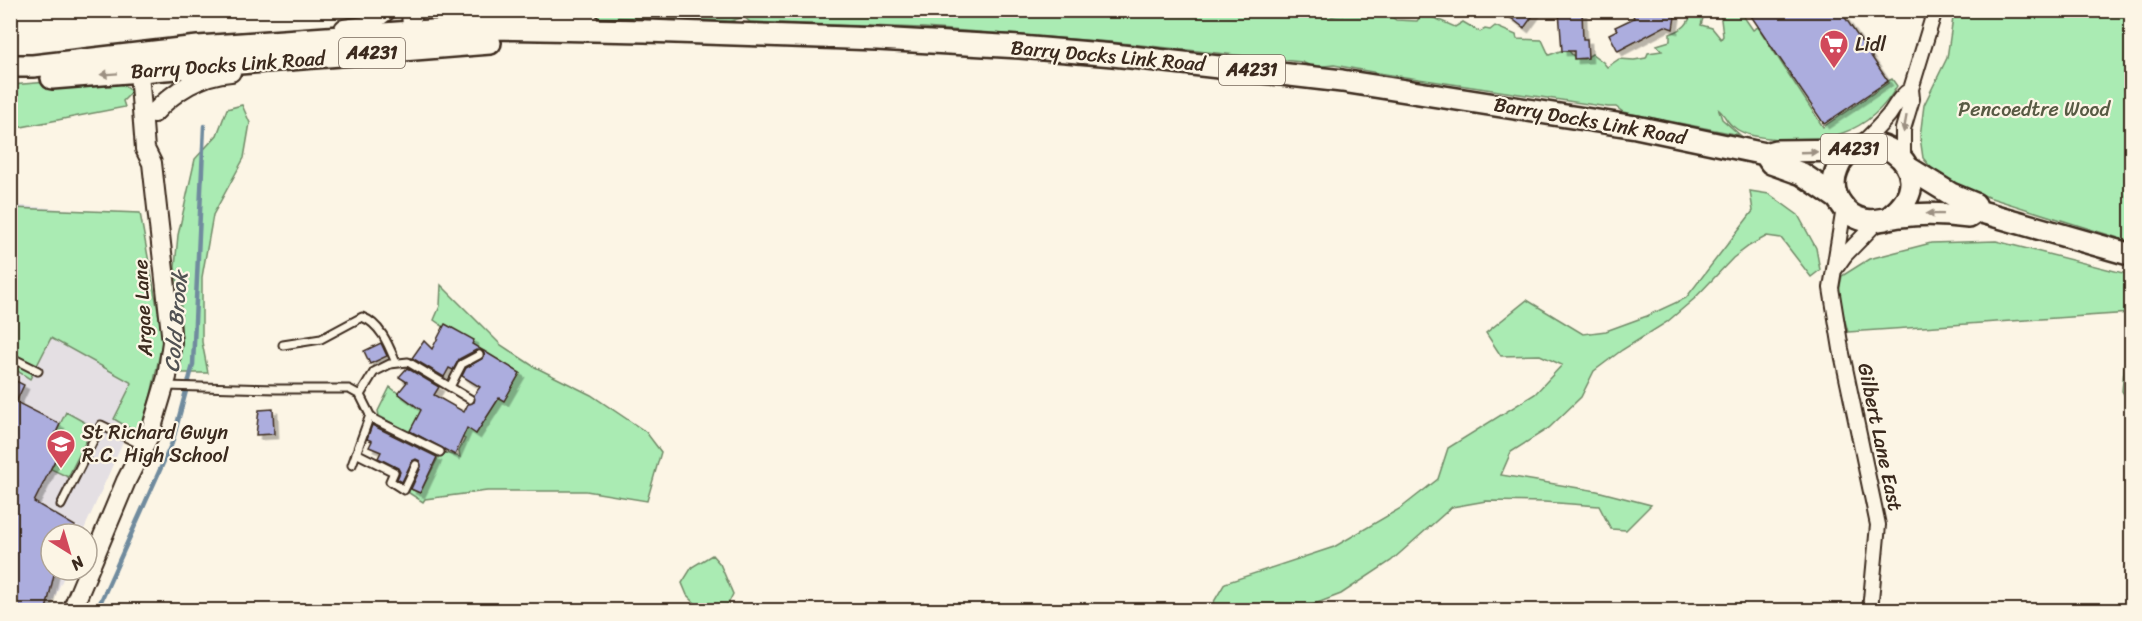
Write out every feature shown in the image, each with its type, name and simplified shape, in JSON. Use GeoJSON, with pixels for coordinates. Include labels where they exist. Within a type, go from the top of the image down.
{"type":"FeatureCollection","features":[{"type":"Feature","properties":{"kind":"main road","name":"Barry Docks Link Road"},"geometry":{"type":"LineString","coordinates":[[10,66],[330,57],[405,41],[494,28],[877,39],[1020,47],[1342,81],[1585,118],[1665,132],[1765,154],[1776,151],[1855,149]]}},
{"type":"Feature","properties":{"kind":"main road","name":"Barry Docks Link Road"},"geometry":{"type":"LineString","coordinates":[[10,81],[144,62],[206,47],[405,41]]}},
{"type":"Feature","properties":{"kind":"main road","name":"A4231"},"geometry":{"type":"LineString","coordinates":[[1868,145],[1881,145],[1893,150],[1905,163],[1951,195],[1975,204],[1978,211],[1970,217],[1933,214],[1865,220],[1852,216],[1840,203],[1834,187],[1835,176],[1846,154],[1868,145]]}},
{"type":"Feature","properties":{"kind":"main road","name":"Barry Docks Link Road"},"geometry":{"type":"LineString","coordinates":[[1765,154],[1771,163],[1802,174],[1840,203]]}},
{"type":"Feature","properties":{"kind":"main road","name":"A4231"},"geometry":{"type":"LineString","coordinates":[[1884,219],[1901,208],[1908,197],[1911,184],[1905,163]]}},
{"type":"Feature","properties":{"kind":"main road","name":"A4231"},"geometry":{"type":"LineString","coordinates":[[1978,211],[2132,255]]}},
{"type":"Feature","properties":{"kind":"street"},"geometry":{"type":"LineString","coordinates":[[206,47],[236,37],[363,27],[379,18],[387,10]]}},
{"type":"Feature","properties":{"kind":"street"},"geometry":{"type":"LineString","coordinates":[[395,10],[405,41]]}},
{"type":"Feature","properties":{"kind":"street"},"geometry":{"type":"LineString","coordinates":[[405,41],[411,10]]}},
{"type":"Feature","properties":{"kind":"street"},"geometry":{"type":"LineString","coordinates":[[449,10],[570,19],[682,23],[733,35]]}},
{"type":"Feature","properties":{"kind":"street"},"geometry":{"type":"LineString","coordinates":[[1905,163],[1903,129],[1912,99],[1911,89],[1935,10]]}},
{"type":"Feature","properties":{"kind":"street"},"geometry":{"type":"LineString","coordinates":[[154,113],[188,85],[211,75],[311,66],[330,57]]}},
{"type":"Feature","properties":{"kind":"street","name":"Argae Lane"},"geometry":{"type":"LineString","coordinates":[[72,610],[126,481],[150,434],[170,386],[172,342],[152,164],[155,147],[154,113],[144,62]]}},
{"type":"Feature","properties":{"kind":"street","name":"Argae Lane"},"geometry":{"type":"LineString","coordinates":[[144,62],[145,149],[152,164]]}},
{"type":"Feature","properties":{"kind":"street"},"geometry":{"type":"LineString","coordinates":[[1855,149],[1875,131],[1902,95],[1911,89]]}},
{"type":"Feature","properties":{"kind":"street","name":"Gilbert Lane East"},"geometry":{"type":"LineString","coordinates":[[1840,203],[1831,288],[1840,349],[1878,525],[1870,610]]}},
{"type":"Feature","properties":{"kind":"street"},"geometry":{"type":"LineString","coordinates":[[1833,273],[1845,255],[1884,219]]}},
{"type":"Feature","properties":{"kind":"lane"},"geometry":{"type":"LineString","coordinates":[[283,345],[321,339],[362,317],[373,321],[388,344],[396,363]]}},
{"type":"Feature","properties":{"kind":"lane"},"geometry":{"type":"LineString","coordinates":[[450,387],[462,364],[479,355]]}},
{"type":"Feature","properties":{"kind":"lane"},"geometry":{"type":"LineString","coordinates":[[10,357],[38,371]]}},
{"type":"Feature","properties":{"kind":"lane"},"geometry":{"type":"LineString","coordinates":[[360,395],[374,372],[390,364],[408,362],[470,399]]}},
{"type":"Feature","properties":{"kind":"lane"},"geometry":{"type":"LineString","coordinates":[[170,386],[349,389],[360,395],[375,420],[440,452]]}},
{"type":"Feature","properties":{"kind":"lane"},"geometry":{"type":"LineString","coordinates":[[352,465],[370,415]]}},
{"type":"Feature","properties":{"kind":"lane"},"geometry":{"type":"LineString","coordinates":[[60,505],[101,425],[144,446]]}},
{"type":"Feature","properties":{"kind":"lane"},"geometry":{"type":"LineString","coordinates":[[356,453],[394,472],[390,480],[404,490],[416,465]]}},
{"type":"Feature","properties":{"kind":"shaded area","name":"St Richard Gwyn R.C. High School"},"geometry":{"type":"Polygon","coordinates":[[[10,205],[141,215],[154,318],[140,404],[87,522],[39,522],[39,582],[62,582],[49,610],[11,610],[10,205]]]}},
{"type":"Feature","properties":{"kind":"green space"},"geometry":{"type":"Polygon","coordinates":[[[1312,10],[1332,16],[1345,14],[1390,16],[1396,20],[1417,21],[1420,17],[1432,17],[1455,27],[1463,22],[1480,32],[1485,29],[1490,30],[1495,26],[1516,35],[1517,39],[1542,40],[1549,55],[1569,51],[1575,58],[1584,59],[1592,54],[1607,67],[1619,59],[1646,58],[1648,53],[1662,51],[1657,45],[1670,41],[1670,34],[1685,26],[1692,11],[1705,11],[1701,25],[1712,28],[1721,39],[1723,36],[1720,11],[1740,11],[1753,30],[1758,27],[1823,127],[1888,81],[1892,79],[1897,86],[1873,116],[1859,126],[1826,138],[1789,140],[1742,132],[1719,110],[1722,119],[1740,135],[1623,112],[1616,107],[1334,65],[1313,67],[1302,62],[1111,42],[924,28],[750,22],[744,17],[731,21],[654,18],[604,21],[492,11],[1312,10]]]}},
{"type":"Feature","properties":{"kind":"green space","name":"Pencoedtre Wood"},"geometry":{"type":"Polygon","coordinates":[[[1954,11],[2131,11],[2131,242],[1988,197],[1938,176],[1923,158],[1920,137],[1924,105],[1947,58],[1954,11]]]}},
{"type":"Feature","properties":{"kind":"green space"},"geometry":{"type":"Polygon","coordinates":[[[99,78],[121,84],[132,92],[123,101],[125,107],[11,129],[11,85],[99,78]]]}},
{"type":"Feature","properties":{"kind":"green space"},"geometry":{"type":"Polygon","coordinates":[[[242,105],[250,123],[244,158],[213,215],[202,277],[202,342],[208,373],[181,373],[181,307],[175,267],[178,235],[195,159],[217,135],[227,109],[242,105]]]}},
{"type":"Feature","properties":{"kind":"green space"},"geometry":{"type":"Polygon","coordinates":[[[1750,191],[1769,194],[1798,215],[1816,248],[1820,270],[1811,277],[1781,238],[1767,236],[1749,246],[1733,258],[1694,299],[1667,322],[1622,350],[1594,371],[1581,397],[1549,428],[1511,452],[1501,475],[1597,491],[1651,505],[1626,530],[1611,529],[1599,506],[1486,501],[1452,507],[1391,561],[1341,594],[1299,610],[1209,610],[1225,583],[1334,547],[1401,508],[1438,479],[1448,448],[1535,394],[1562,365],[1540,355],[1501,356],[1486,333],[1527,300],[1583,334],[1606,331],[1686,298],[1753,211],[1750,191]]]}},
{"type":"Feature","properties":{"kind":"green space"},"geometry":{"type":"Polygon","coordinates":[[[11,208],[140,213],[163,339],[151,395],[139,434],[114,419],[132,383],[51,338],[30,379],[11,367],[11,208]]]}},
{"type":"Feature","properties":{"kind":"green space"},"geometry":{"type":"Polygon","coordinates":[[[1996,241],[2131,275],[2131,313],[1848,332],[1838,295],[1842,276],[1869,259],[1931,243],[1996,241]]]}},
{"type":"Feature","properties":{"kind":"green space"},"geometry":{"type":"Polygon","coordinates":[[[441,285],[501,345],[533,366],[591,395],[646,432],[661,452],[647,501],[586,491],[487,491],[425,499],[423,502],[409,493],[409,488],[420,493],[441,452],[460,457],[459,451],[465,439],[453,433],[454,412],[476,434],[499,398],[504,400],[520,373],[484,351],[471,346],[434,320],[440,306],[441,285]]]}},
{"type":"Feature","properties":{"kind":"green space"},"geometry":{"type":"Polygon","coordinates":[[[2131,327],[2131,405],[2122,391],[2127,338],[2131,327]]]}},
{"type":"Feature","properties":{"kind":"green space"},"geometry":{"type":"Polygon","coordinates":[[[390,387],[410,402],[413,399],[434,403],[420,427],[414,424],[410,431],[415,436],[379,416],[378,411],[390,387]]]}},
{"type":"Feature","properties":{"kind":"green space"},"geometry":{"type":"Polygon","coordinates":[[[66,412],[93,427],[68,477],[51,469],[63,444],[53,439],[66,412]]]}},
{"type":"Feature","properties":{"kind":"green space"},"geometry":{"type":"Polygon","coordinates":[[[712,555],[720,564],[733,594],[725,610],[702,610],[687,595],[682,583],[692,567],[712,555]]]}},
{"type":"Feature","properties":{"kind":"building"},"geometry":{"type":"Polygon","coordinates":[[[1501,10],[1537,10],[1524,28],[1501,10]]]}},
{"type":"Feature","properties":{"kind":"building"},"geometry":{"type":"Polygon","coordinates":[[[1641,10],[1676,10],[1673,29],[1665,26],[1618,51],[1609,34],[1617,30],[1615,27],[1634,18],[1633,15],[1641,10]]]}},
{"type":"Feature","properties":{"kind":"building","name":"Lidl"},"geometry":{"type":"Polygon","coordinates":[[[1747,10],[1840,10],[1888,81],[1824,124],[1747,10]]]}},
{"type":"Feature","properties":{"kind":"building"},"geometry":{"type":"Polygon","coordinates":[[[1559,11],[1582,11],[1583,39],[1587,39],[1588,58],[1574,59],[1574,51],[1562,51],[1559,11]]]}},
{"type":"Feature","properties":{"kind":"building"},"geometry":{"type":"Polygon","coordinates":[[[445,324],[474,340],[472,344],[520,373],[504,401],[499,398],[476,434],[467,428],[455,455],[410,431],[421,410],[398,393],[407,382],[399,377],[407,368],[439,387],[434,395],[464,412],[468,404],[474,402],[474,395],[480,387],[462,376],[466,368],[483,358],[485,355],[482,351],[476,350],[459,359],[453,370],[449,368],[444,377],[412,358],[424,341],[432,349],[445,324]]]}},
{"type":"Feature","properties":{"kind":"building"},"geometry":{"type":"Polygon","coordinates":[[[381,343],[387,356],[370,364],[364,351],[381,343]]]}},
{"type":"Feature","properties":{"kind":"building"},"geometry":{"type":"Polygon","coordinates":[[[10,378],[24,385],[16,402],[60,424],[53,439],[63,444],[34,502],[68,522],[39,522],[39,582],[52,582],[46,610],[14,610],[17,594],[10,593],[10,378]]]}},
{"type":"Feature","properties":{"kind":"building"},"geometry":{"type":"Polygon","coordinates":[[[273,409],[274,434],[256,435],[259,410],[273,409]]]}},
{"type":"Feature","properties":{"kind":"building"},"geometry":{"type":"Polygon","coordinates":[[[372,425],[437,457],[420,493],[411,489],[421,467],[420,461],[416,459],[412,461],[402,482],[397,479],[400,472],[398,468],[378,458],[381,452],[369,447],[372,441],[367,439],[372,425]]]}},
{"type":"Feature","properties":{"kind":"waterway","name":"Cold Brook"},"geometry":{"type":"LineString","coordinates":[[97,610],[172,443],[193,365],[204,126]]}},
{"type":"Feature","properties":{"kind":"place","name":"Lidl"},"geometry":{"type":"Point","coordinates":[1834,70]}},
{"type":"Feature","properties":{"kind":"place","name":"St Richard Gwyn R.C. High School"},"geometry":{"type":"Point","coordinates":[61,470]}}]}
